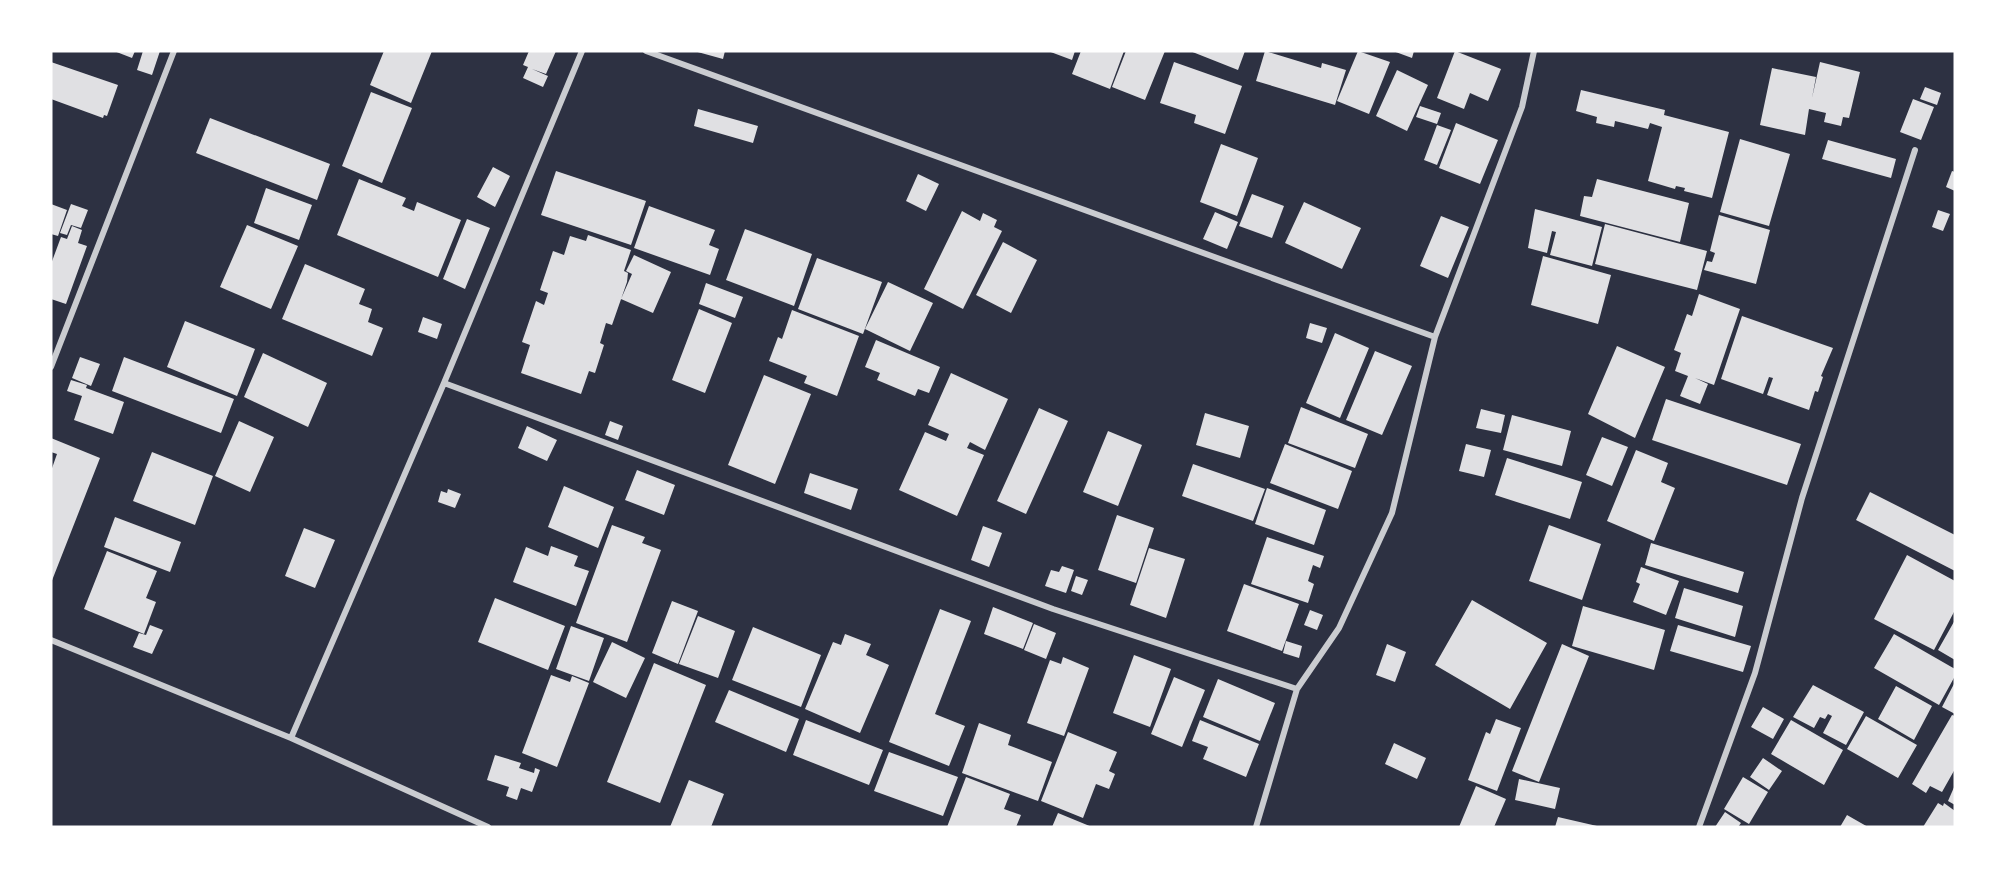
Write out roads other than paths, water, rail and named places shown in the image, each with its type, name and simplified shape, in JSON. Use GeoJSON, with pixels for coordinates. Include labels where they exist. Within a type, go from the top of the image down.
{"type":"FeatureCollection","features":[{"type":"Feature","properties":{"kind":"street"},"geometry":{"type":"LineString","coordinates":[[51,366],[174,51]]}},
{"type":"Feature","properties":{"kind":"street"},"geometry":{"type":"LineString","coordinates":[[291,738],[444,383],[582,51]]}},
{"type":"Feature","properties":{"kind":"street"},"geometry":{"type":"LineString","coordinates":[[646,51],[1435,337]]}},
{"type":"Feature","properties":{"kind":"street"},"geometry":{"type":"LineString","coordinates":[[1256,827],[1297,689],[1339,628],[1392,513],[1435,337],[1522,107],[1534,51]]}},
{"type":"Feature","properties":{"kind":"street"},"geometry":{"type":"LineString","coordinates":[[1699,827],[1755,673],[1802,498],[1915,150]]}},
{"type":"Feature","properties":{"kind":"street"},"geometry":{"type":"LineString","coordinates":[[444,383],[1053,609],[1297,689]]}},
{"type":"Feature","properties":{"kind":"street"},"geometry":{"type":"LineString","coordinates":[[51,640],[291,738],[488,827]]}}]}
